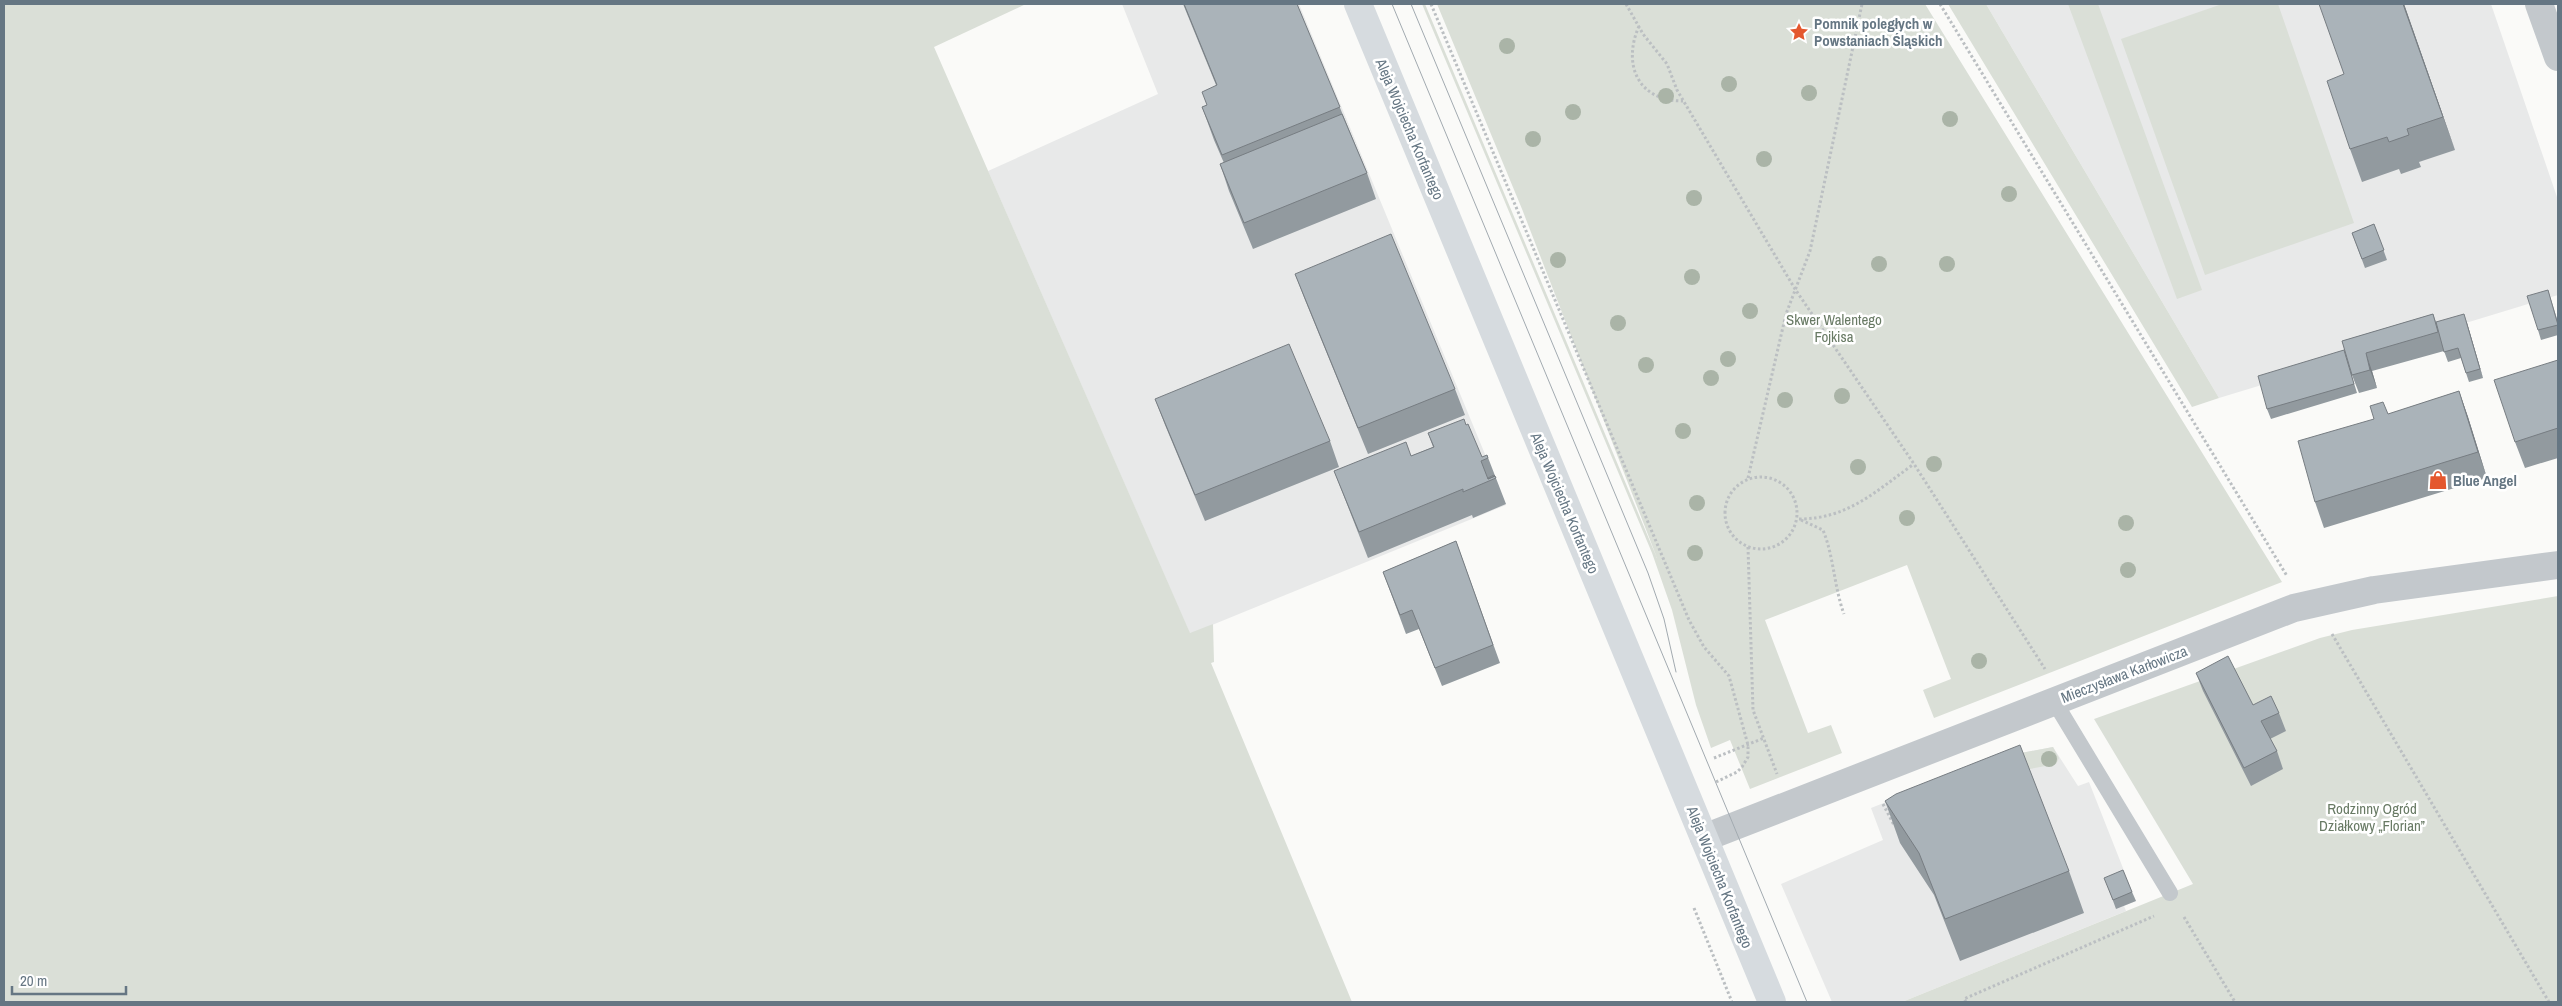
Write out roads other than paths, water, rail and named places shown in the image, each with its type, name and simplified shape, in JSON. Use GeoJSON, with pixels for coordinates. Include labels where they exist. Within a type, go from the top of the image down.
{"type":"FeatureCollection","features":[{"type":"Feature","properties":{"kind":"main road","name":"Aleja Wojciecha Korfantego"},"geometry":{"type":"LineString","coordinates":[[1358,4],[1772,1002]]}},
{"type":"Feature","properties":{"kind":"street"},"geometry":{"type":"LineString","coordinates":[[2539,4],[2558,57]]}},
{"type":"Feature","properties":{"kind":"street","name":"Mieczysława Karłowicza"},"geometry":{"type":"LineString","coordinates":[[1704,838],[2294,608],[2374,590],[2558,565]]}},
{"type":"Feature","properties":{"kind":"lane"},"geometry":{"type":"LineString","coordinates":[[2054,701],[2174,899]]}},
{"type":"Feature","properties":{"kind":"tram line"},"geometry":{"type":"LineString","coordinates":[[1392,4],[1807,1002]]}},
{"type":"Feature","properties":{"kind":"tram line"},"geometry":{"type":"LineString","coordinates":[[1411,4],[1648,573],[1664,619],[1676,672]]}},
{"type":"Feature","properties":{"kind":"place","name":"Pomnik poległych w Powstaniach Śląskich"},"geometry":{"type":"Point","coordinates":[1799,32]}},
{"type":"Feature","properties":{"kind":"place","name":"Blue Angel"},"geometry":{"type":"Point","coordinates":[2438,480]}},
{"type":"Feature","properties":{"kind":"park label","name":"Skwer Walentego Fojkisa"},"geometry":{"type":"Point","coordinates":[1834,328]}},
{"type":"Feature","properties":{"kind":"park label","name":"Rodzinny Ogród Działkowy „Florian”"},"geometry":{"type":"Point","coordinates":[2372,816]}}]}
